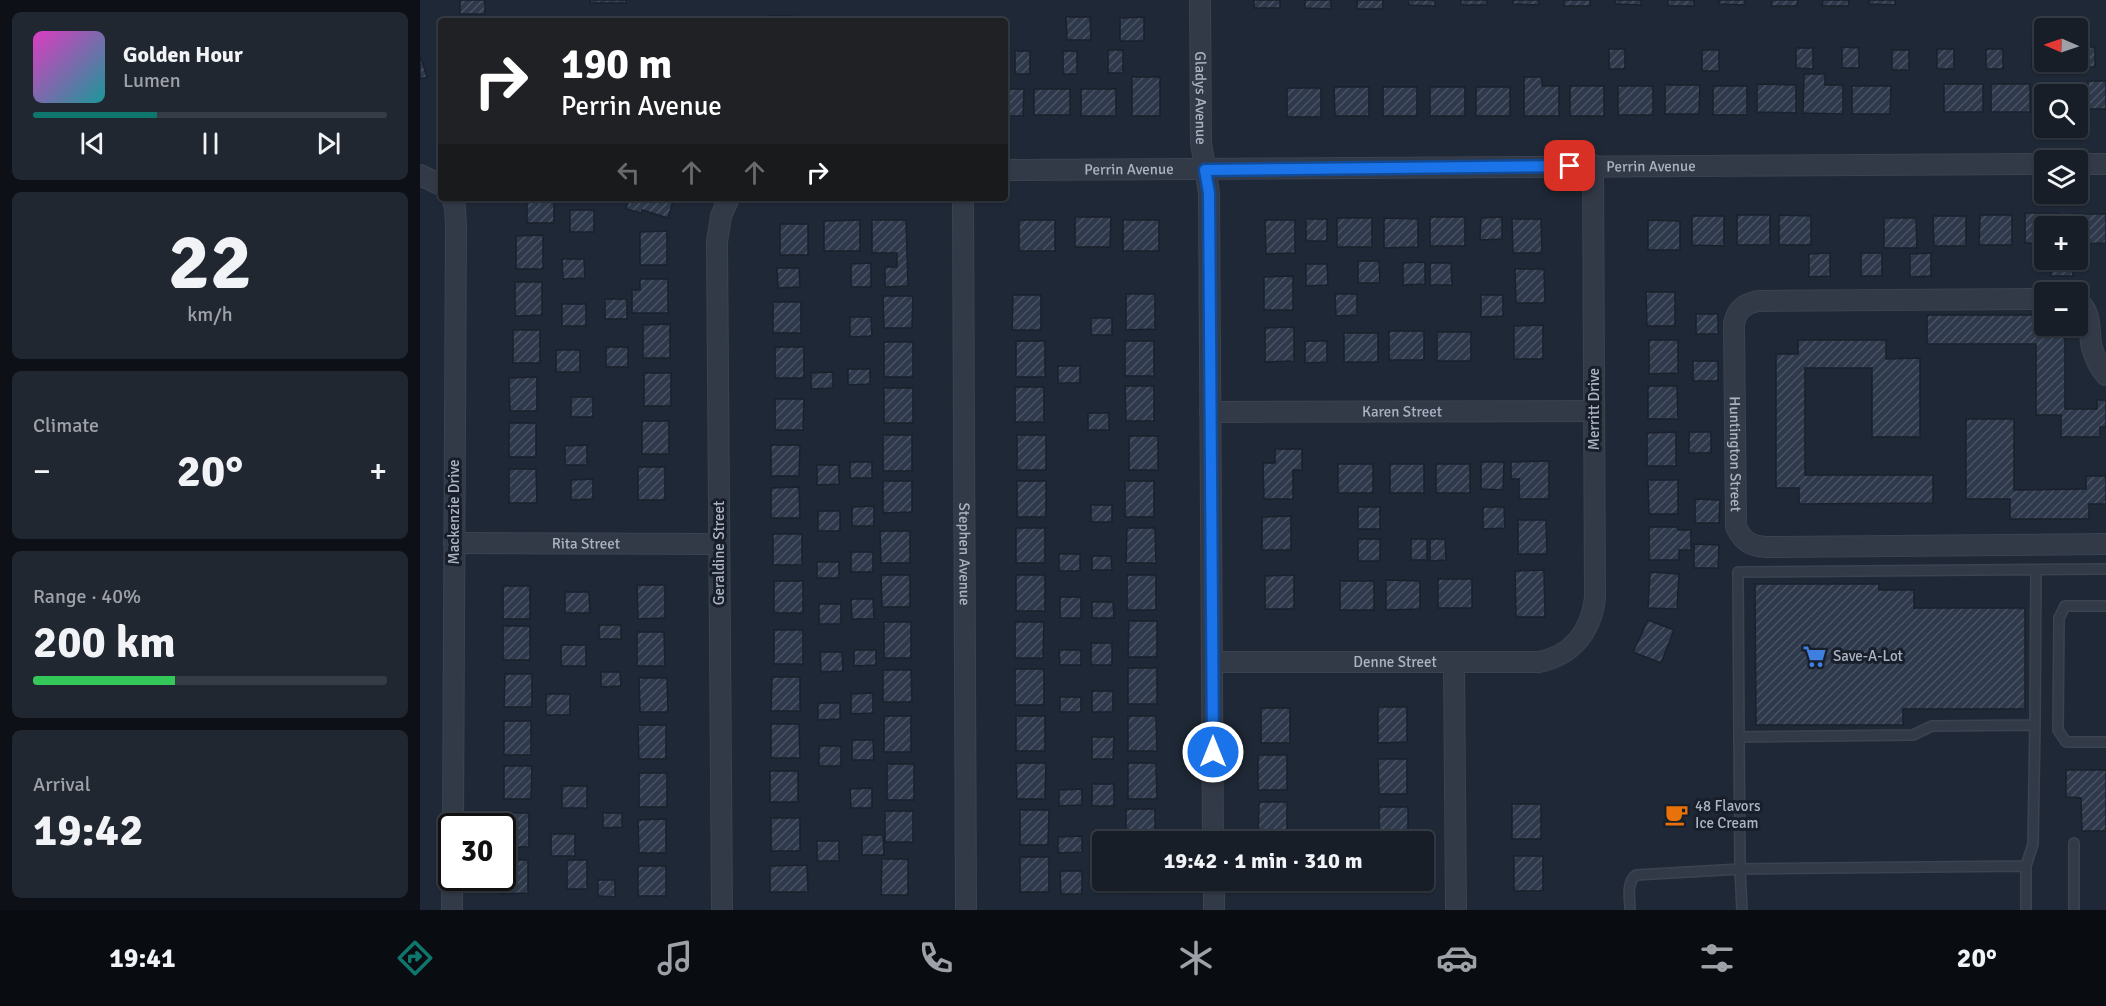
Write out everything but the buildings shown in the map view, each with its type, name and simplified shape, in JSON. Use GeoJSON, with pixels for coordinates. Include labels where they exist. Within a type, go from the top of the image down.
{"type":"FeatureCollection","features":[{"type":"Feature","properties":{"kind":"street","name":"Gladys Avenue"},"geometry":{"type":"LineString","coordinates":[[1200,0],[1201,143],[1209,193],[1214,831]]}},
{"type":"Feature","properties":{"kind":"street","name":"Perrin Avenue"},"geometry":{"type":"LineString","coordinates":[[1008,170],[2034,164]]}},
{"type":"Feature","properties":{"kind":"street"},"geometry":{"type":"LineString","coordinates":[[2088,164],[2106,164]]}},
{"type":"Feature","properties":{"kind":"street","name":"Merritt Drive"},"geometry":{"type":"LineString","coordinates":[[1573,646],[1587,629],[1593,614],[1595,598],[1593,165]]}},
{"type":"Feature","properties":{"kind":"street"},"geometry":{"type":"LineString","coordinates":[[420,175],[438,183]]}},
{"type":"Feature","properties":{"kind":"street","name":"Mackenzie Drive"},"geometry":{"type":"LineString","coordinates":[[453,201],[456,225],[453,813]]}},
{"type":"Feature","properties":{"kind":"street","name":"Geraldine Street"},"geometry":{"type":"LineString","coordinates":[[722,910],[717,242],[721,216],[728,201]]}},
{"type":"Feature","properties":{"kind":"street","name":"Stephen Avenue"},"geometry":{"type":"LineString","coordinates":[[963,201],[966,910]]}},
{"type":"Feature","properties":{"kind":"street","name":"Huntington Street"},"geometry":{"type":"LineString","coordinates":[[2034,300],[1758,301],[1747,304],[1736,314],[1734,324],[1737,527],[1741,537],[1747,543],[1766,547],[2106,544]]}},
{"type":"Feature","properties":{"kind":"street"},"geometry":{"type":"LineString","coordinates":[[2088,320],[2092,348],[2099,366],[2106,375]]}},
{"type":"Feature","properties":{"kind":"street","name":"Karen Street"},"geometry":{"type":"LineString","coordinates":[[1210,412],[1594,411]]}},
{"type":"Feature","properties":{"kind":"street","name":"Rita Street"},"geometry":{"type":"LineString","coordinates":[[454,543],[719,544]]}},
{"type":"Feature","properties":{"kind":"street","name":"Denne Street"},"geometry":{"type":"LineString","coordinates":[[1212,662],[1539,662],[1558,656],[1573,646]]}},
{"type":"Feature","properties":{"kind":"street"},"geometry":{"type":"LineString","coordinates":[[1454,663],[1456,910]]}},
{"type":"Feature","properties":{"kind":"street"},"geometry":{"type":"LineString","coordinates":[[452,891],[452,910]]}},
{"type":"Feature","properties":{"kind":"street"},"geometry":{"type":"LineString","coordinates":[[1214,891],[1214,910]]}},
{"type":"Feature","properties":{"kind":"lane"},"geometry":{"type":"LineString","coordinates":[[1742,910],[1738,572],[2106,569]]}},
{"type":"Feature","properties":{"kind":"lane"},"geometry":{"type":"LineString","coordinates":[[2026,910],[2026,866],[2033,844],[2036,570]]}},
{"type":"Feature","properties":{"kind":"lane"},"geometry":{"type":"LineString","coordinates":[[2106,606],[2065,606],[2059,618],[2058,729],[2066,742],[2106,742]]}},
{"type":"Feature","properties":{"kind":"lane"},"geometry":{"type":"LineString","coordinates":[[1739,737],[1913,735],[1932,726],[2035,725]]}},
{"type":"Feature","properties":{"kind":"lane"},"geometry":{"type":"LineString","coordinates":[[2074,843],[2074,910]]}},
{"type":"Feature","properties":{"kind":"lane"},"geometry":{"type":"LineString","coordinates":[[1630,910],[1629,887],[1632,878],[1636,875],[1740,868],[2026,866]]}},
{"type":"Feature","properties":{"kind":"place","name":"Save-A-Lot"},"geometry":{"type":"Point","coordinates":[1815,656]}},
{"type":"Feature","properties":{"kind":"place","name":"48 Flavors Ice Cream"},"geometry":{"type":"Point","coordinates":[1677,815]}},
{"type":"Feature","properties":{"kind":"route"},"geometry":{"type":"LineString","coordinates":[[1213,752],[1209,193],[1205,170],[1570,166]]}}]}
